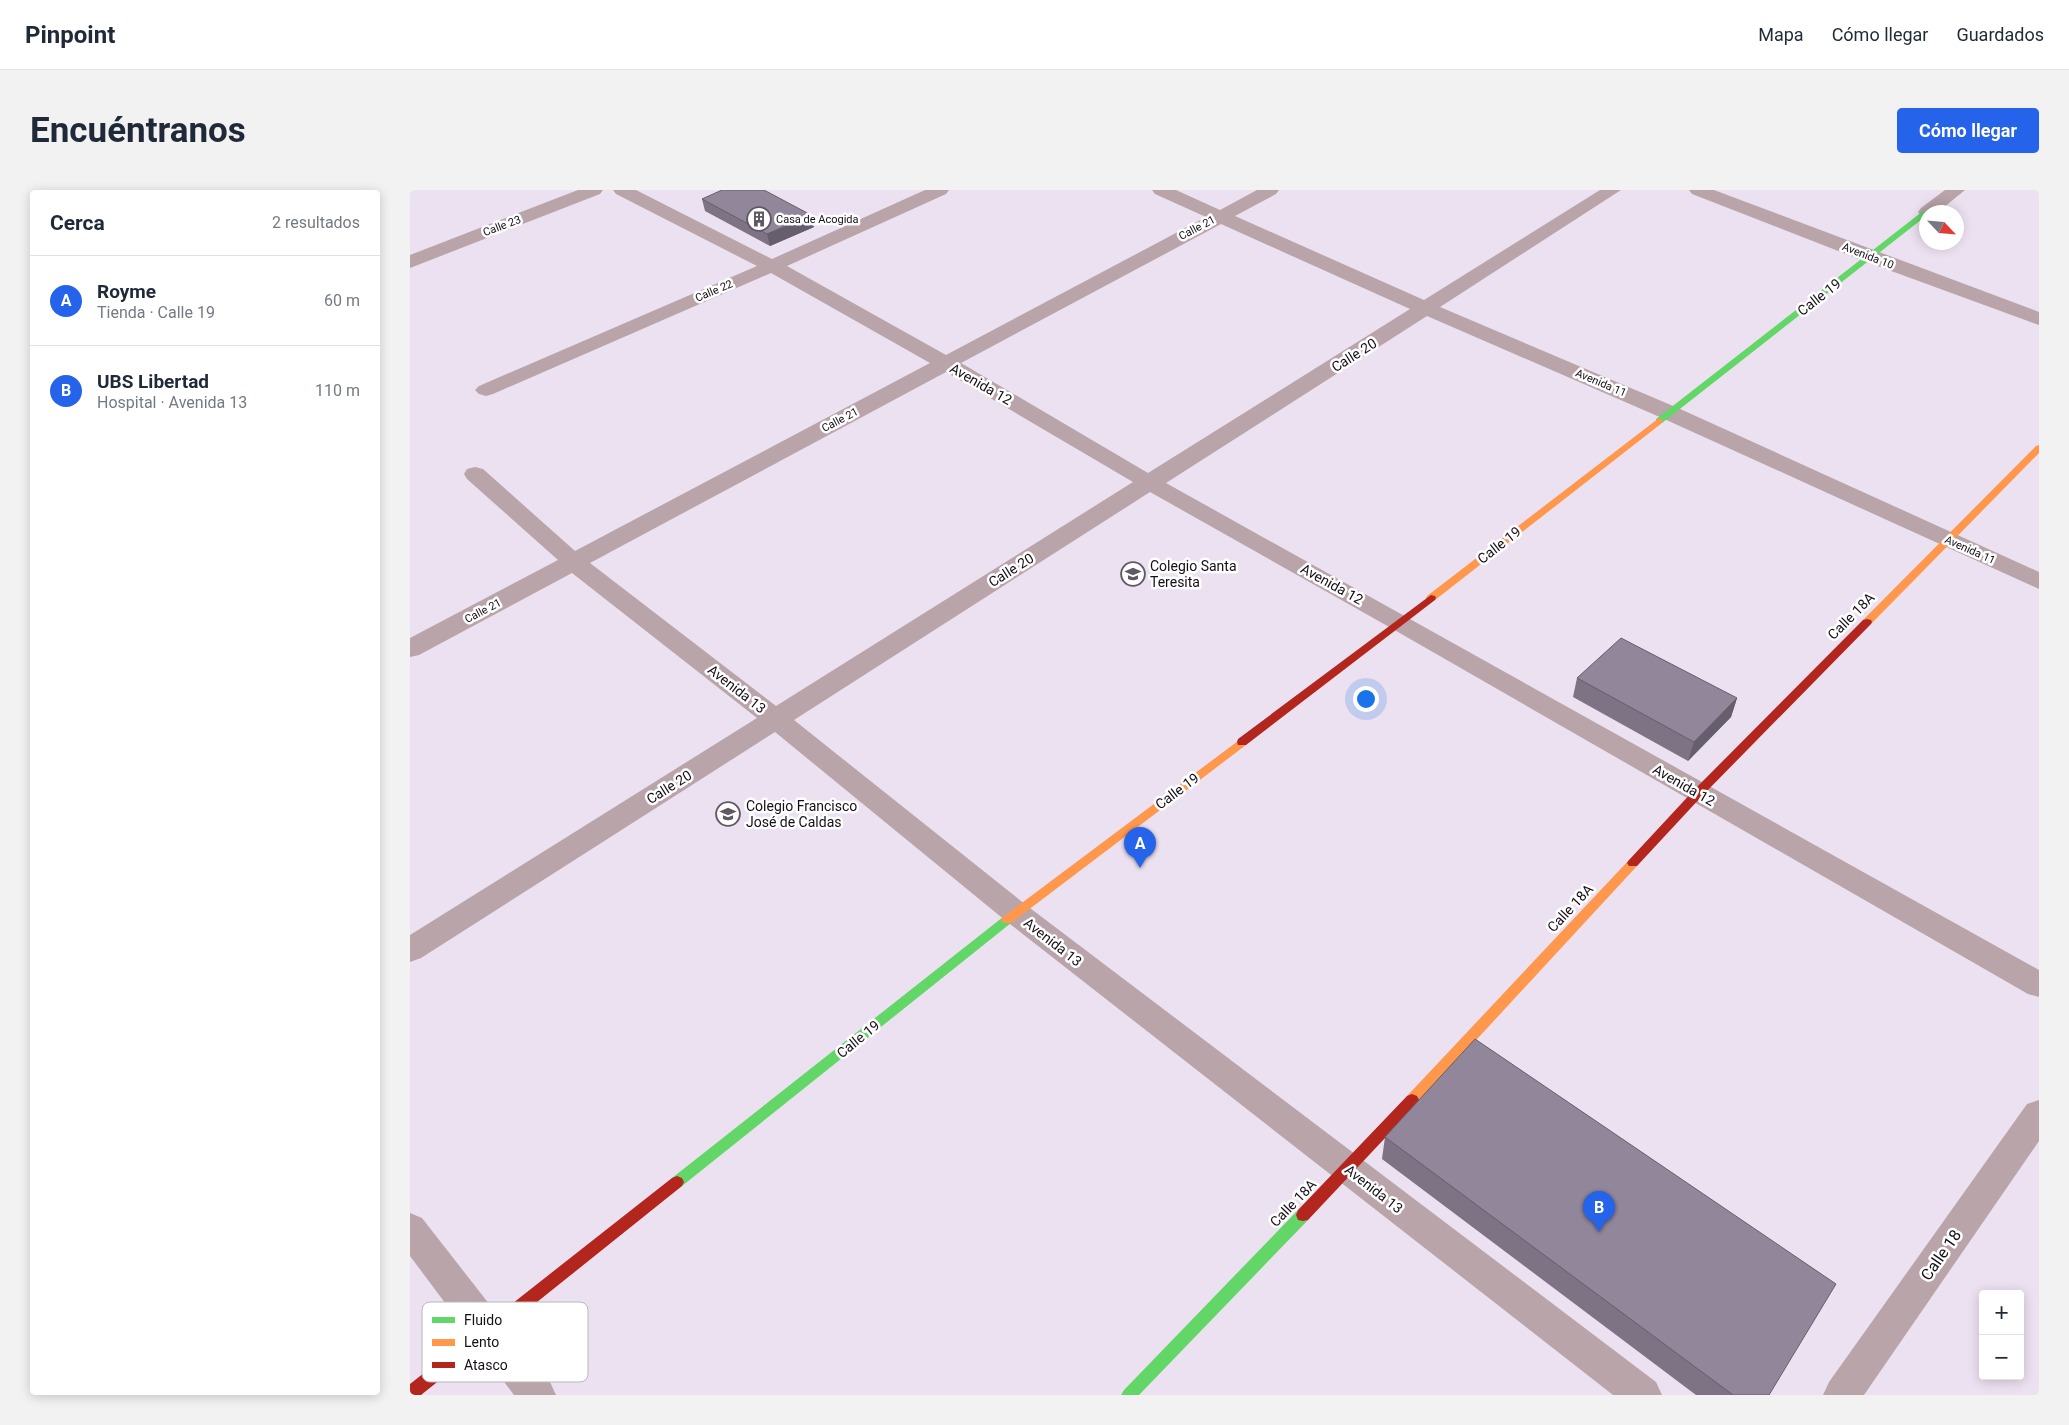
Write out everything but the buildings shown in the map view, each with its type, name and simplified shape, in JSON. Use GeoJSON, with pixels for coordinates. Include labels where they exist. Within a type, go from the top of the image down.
{"type":"FeatureCollection","features":[{"type":"Feature","properties":{"kind":"street","name":"Calle 23"},"geometry":{"type":"LineString","coordinates":[[410,262],[594,190]]}},
{"type":"Feature","properties":{"kind":"street","name":"Avenida 12"},"geometry":{"type":"LineString","coordinates":[[622,190],[772,266],[946,363],[1150,483],[1400,622],[2039,985]]}},
{"type":"Feature","properties":{"kind":"street","name":"Calle 22"},"geometry":{"type":"LineString","coordinates":[[486,390],[772,266],[940,190]]}},
{"type":"Feature","properties":{"kind":"street","name":"Avenida 11"},"geometry":{"type":"LineString","coordinates":[[1161,190],[1427,309],[1670,413],[2039,581]]}},
{"type":"Feature","properties":{"kind":"street","name":"Calle 21"},"geometry":{"type":"LineString","coordinates":[[410,650],[1270,190]]}},
{"type":"Feature","properties":{"kind":"street","name":"Calle 20"},"geometry":{"type":"LineString","coordinates":[[410,950],[1427,309],[1612,190]]}},
{"type":"Feature","properties":{"kind":"street","name":"Avenida 10"},"geometry":{"type":"LineString","coordinates":[[1698,190],[1870,257],[2039,319]]}},
{"type":"Feature","properties":{"kind":"street","name":"Calle 19"},"geometry":{"type":"LineString","coordinates":[[1937,205],[1956,190]]}},
{"type":"Feature","properties":{"kind":"street","name":"Calle 19"},"geometry":{"type":"LineString","coordinates":[[527,1302],[1016,913],[1400,622],[1919,219]]}},
{"type":"Feature","properties":{"kind":"street","name":"Calle 18A"},"geometry":{"type":"LineString","coordinates":[[1129,1395],[1348,1168],[1698,793],[2039,448]]}},
{"type":"Feature","properties":{"kind":"street","name":"Avenida 13"},"geometry":{"type":"LineString","coordinates":[[475,474],[575,563],[776,719],[1016,913],[1643,1395]]}},
{"type":"Feature","properties":{"kind":"street","name":"Calle 18"},"geometry":{"type":"LineString","coordinates":[[1842,1395],[2039,1114]]}},
{"type":"Feature","properties":{"kind":"street"},"geometry":{"type":"LineString","coordinates":[[410,1229],[466,1302]]}},
{"type":"Feature","properties":{"kind":"street","name":"Calle 19"},"geometry":{"type":"LineString","coordinates":[[410,1394],[425,1382]]}},
{"type":"Feature","properties":{"kind":"street"},"geometry":{"type":"LineString","coordinates":[[527,1382],[537,1395]]}},
{"type":"Feature","properties":{"kind":"traffic: fast"},"geometry":{"type":"LineString","coordinates":[[1659,421],[1919,218]]}},
{"type":"Feature","properties":{"kind":"traffic: fast"},"geometry":{"type":"LineString","coordinates":[[677,1182],[1007,920]]}},
{"type":"Feature","properties":{"kind":"traffic: fast"},"geometry":{"type":"LineString","coordinates":[[1129,1395],[1303,1215]]}},
{"type":"Feature","properties":{"kind":"traffic: slow"},"geometry":{"type":"LineString","coordinates":[[1431,598],[1659,421]]}},
{"type":"Feature","properties":{"kind":"traffic: slow"},"geometry":{"type":"LineString","coordinates":[[1867,622],[2039,448]]}},
{"type":"Feature","properties":{"kind":"traffic: slow"},"geometry":{"type":"LineString","coordinates":[[1007,920],[1242,742]]}},
{"type":"Feature","properties":{"kind":"traffic: slow"},"geometry":{"type":"LineString","coordinates":[[1412,1100],[1633,863]]}},
{"type":"Feature","properties":{"kind":"traffic: jam"},"geometry":{"type":"LineString","coordinates":[[1242,742],[1431,598]]}},
{"type":"Feature","properties":{"kind":"traffic: jam"},"geometry":{"type":"LineString","coordinates":[[1633,863],[1698,793],[1867,622]]}},
{"type":"Feature","properties":{"kind":"traffic: jam"},"geometry":{"type":"LineString","coordinates":[[1303,1215],[1412,1100]]}},
{"type":"Feature","properties":{"kind":"traffic: jam"},"geometry":{"type":"LineString","coordinates":[[526,1302],[677,1182]]}},
{"type":"Feature","properties":{"kind":"traffic: jam"},"geometry":{"type":"LineString","coordinates":[[410,1394],[425,1382]]}},
{"type":"Feature","properties":{"kind":"place","name":"Casa de Acogida"},"geometry":{"type":"Point","coordinates":[759,219]}},
{"type":"Feature","properties":{"kind":"place","name":"Colegio Santa Teresita"},"geometry":{"type":"Point","coordinates":[1133,574]}},
{"type":"Feature","properties":{"kind":"place","name":"Colegio Francisco José de Caldas"},"geometry":{"type":"Point","coordinates":[728,814]}},
{"type":"Feature","properties":{"kind":"place","name":"Royme"},"geometry":{"type":"Point","coordinates":[1140,868]}},
{"type":"Feature","properties":{"kind":"place","name":"UBS Libertad"},"geometry":{"type":"Point","coordinates":[1599,1232]}}]}
